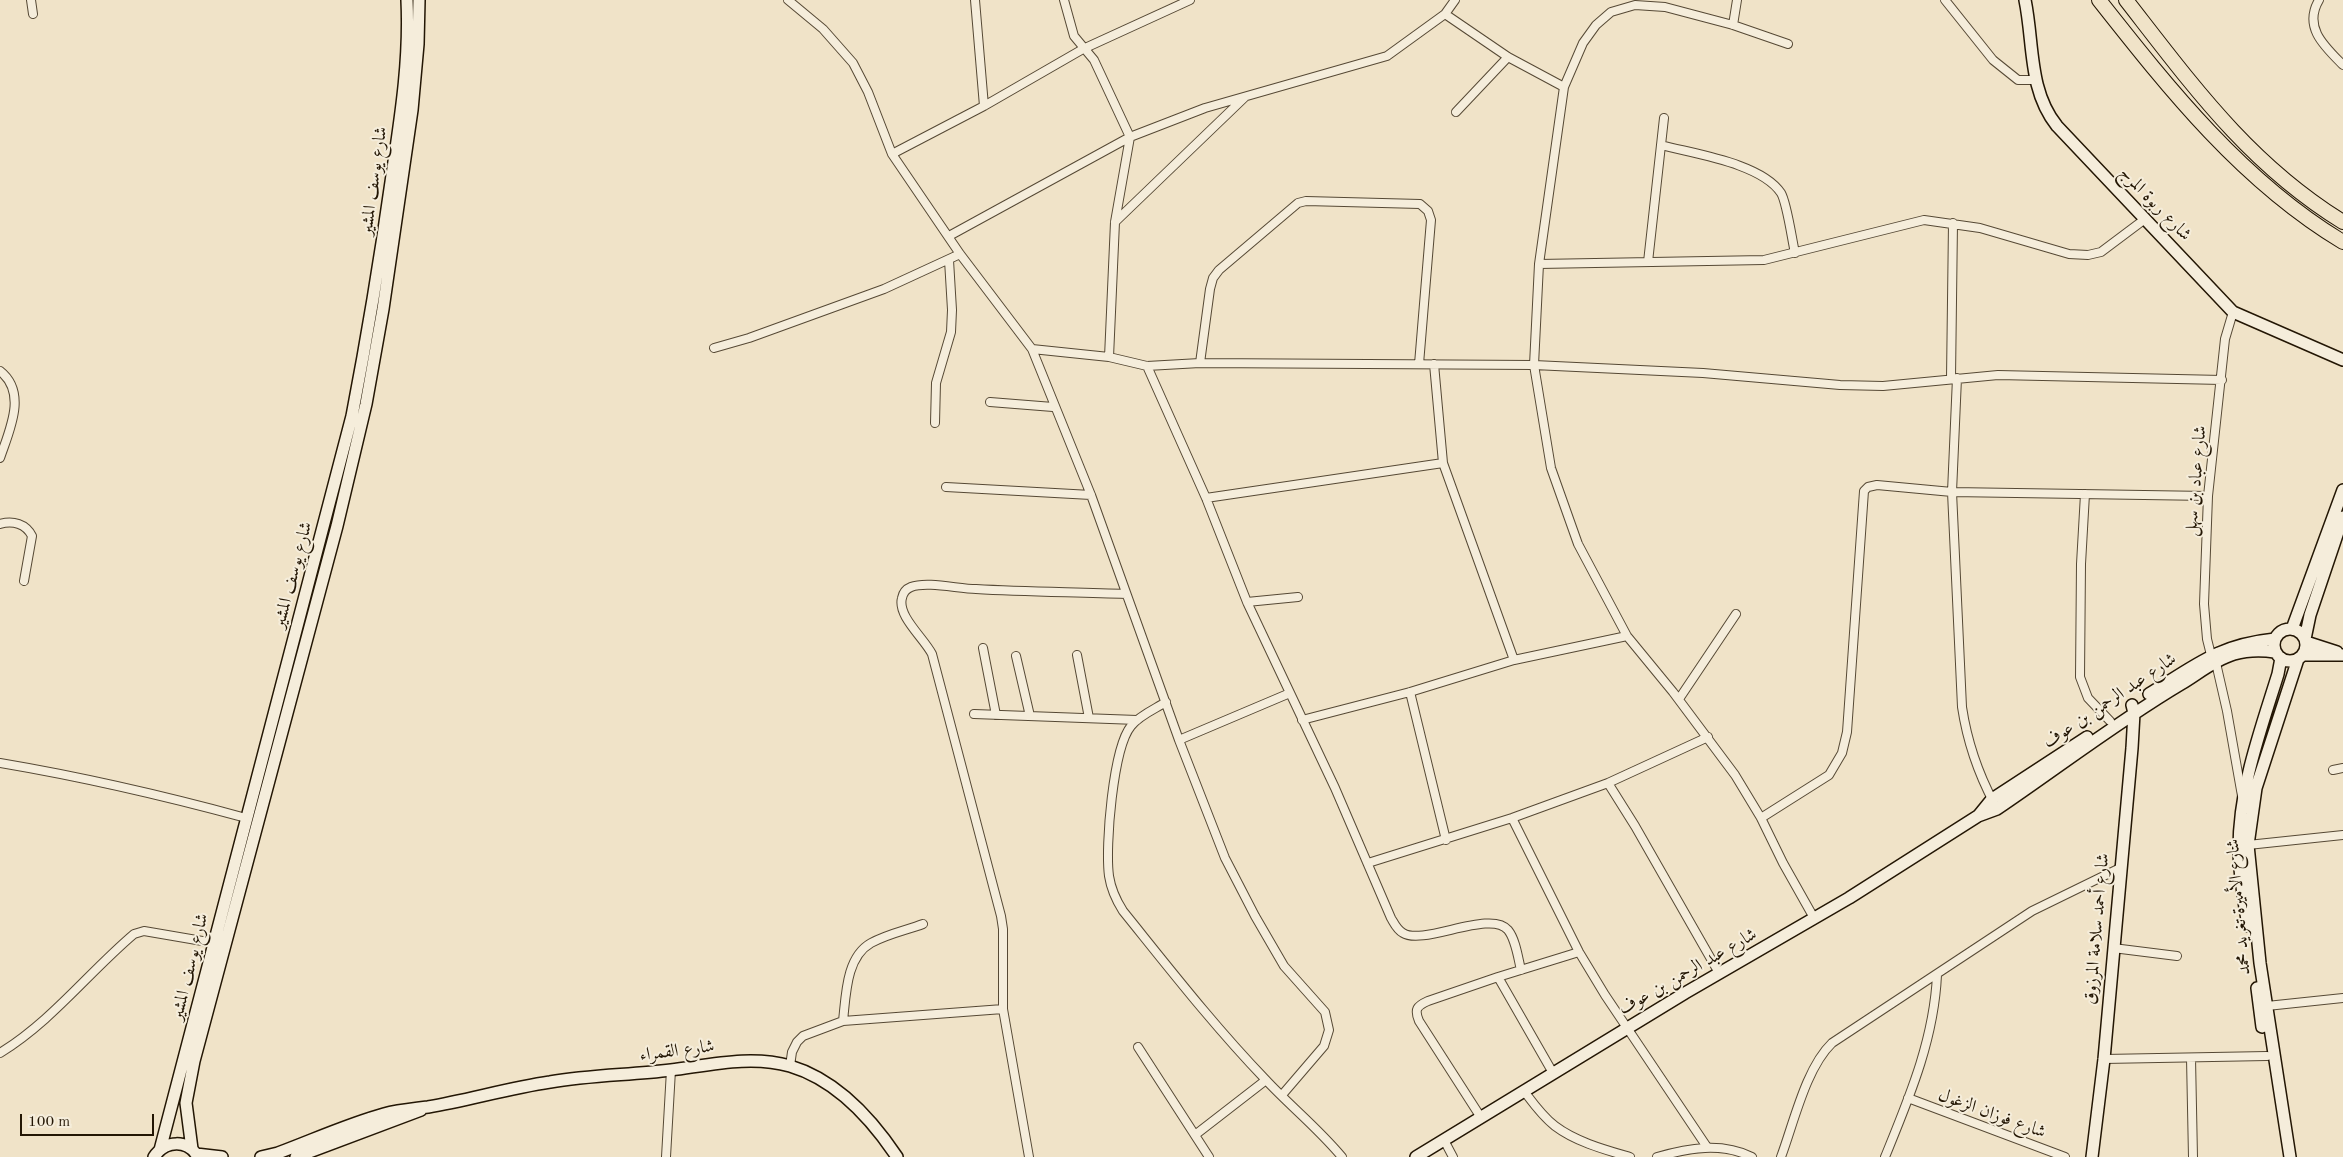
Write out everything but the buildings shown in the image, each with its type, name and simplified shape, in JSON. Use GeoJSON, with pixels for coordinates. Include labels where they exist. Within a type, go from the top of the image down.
{"type":"FeatureCollection","features":[{"type":"Feature","properties":{"kind":"highway"},"geometry":{"type":"LineString","coordinates":[[2099,0],[2193,114],[2258,180],[2308,219],[2343,242]]}},
{"type":"Feature","properties":{"kind":"highway"},"geometry":{"type":"LineString","coordinates":[[2126,0],[2205,102],[2244,144],[2277,175],[2313,204],[2343,222]]}},
{"type":"Feature","properties":{"kind":"street"},"geometry":{"type":"LineString","coordinates":[[32,0],[33,14]]}},
{"type":"Feature","properties":{"kind":"street","name":"شارع يوسف المشير"},"geometry":{"type":"LineString","coordinates":[[157,1154],[354,406],[373,305],[402,108],[408,48],[407,0]]}},
{"type":"Feature","properties":{"kind":"street","name":"شارع يوسف المشير"},"geometry":{"type":"LineString","coordinates":[[196,1153],[186,1104],[194,1061],[340,517],[366,404],[383,309],[412,110],[419,0]]}},
{"type":"Feature","properties":{"kind":"street"},"geometry":{"type":"LineString","coordinates":[[788,0],[823,29],[853,63],[868,92],[892,154],[960,254],[1032,349],[1053,406],[1091,495],[1212,827],[1239,888],[1284,966],[1325,1012],[1329,1022],[1328,1038],[1324,1046],[1282,1096]]}},
{"type":"Feature","properties":{"kind":"street"},"geometry":{"type":"LineString","coordinates":[[975,0],[984,106]]}},
{"type":"Feature","properties":{"kind":"street"},"geometry":{"type":"LineString","coordinates":[[1064,0],[1074,36],[1094,60],[1130,137],[1115,222],[1109,357]]}},
{"type":"Feature","properties":{"kind":"street"},"geometry":{"type":"LineString","coordinates":[[1165,0],[1166,10]]}},
{"type":"Feature","properties":{"kind":"street"},"geometry":{"type":"LineString","coordinates":[[892,154],[984,106],[1083,49],[1190,0]]}},
{"type":"Feature","properties":{"kind":"street"},"geometry":{"type":"LineString","coordinates":[[949,236],[1130,137],[1205,108],[1387,56],[1445,14],[1456,0]]}},
{"type":"Feature","properties":{"kind":"street"},"geometry":{"type":"LineString","coordinates":[[1733,26],[1737,0]]}},
{"type":"Feature","properties":{"kind":"street"},"geometry":{"type":"LineString","coordinates":[[1945,0],[1992,59],[2018,80],[2035,80]]}},
{"type":"Feature","properties":{"kind":"street"},"geometry":{"type":"LineString","coordinates":[[2090,0],[2119,26]]}},
{"type":"Feature","properties":{"kind":"street"},"geometry":{"type":"LineString","coordinates":[[2319,0],[2312,20],[2314,29],[2332,54],[2343,65]]}},
{"type":"Feature","properties":{"kind":"street","name":"شارع ربوة المرج"},"geometry":{"type":"LineString","coordinates":[[2026,1],[2035,80],[2042,104],[2056,126],[2233,312],[2343,360]]}},
{"type":"Feature","properties":{"kind":"street"},"geometry":{"type":"LineString","coordinates":[[1788,44],[1665,6],[1635,6],[1612,12],[1596,25],[1582,43],[1564,87],[1539,264],[1534,365],[1551,468],[1578,544],[1627,636],[1679,699],[1735,775],[1761,818],[1783,863],[1814,918]]}},
{"type":"Feature","properties":{"kind":"street"},"geometry":{"type":"LineString","coordinates":[[1445,14],[1508,57],[1564,87]]}},
{"type":"Feature","properties":{"kind":"street"},"geometry":{"type":"LineString","coordinates":[[1456,112],[1508,57]]}},
{"type":"Feature","properties":{"kind":"street"},"geometry":{"type":"LineString","coordinates":[[1115,222],[1248,95]]}},
{"type":"Feature","properties":{"kind":"street"},"geometry":{"type":"LineString","coordinates":[[1648,262],[1664,118]]}},
{"type":"Feature","properties":{"kind":"street"},"geometry":{"type":"LineString","coordinates":[[1661,145],[1758,173],[1772,183],[1782,194],[1794,253]]}},
{"type":"Feature","properties":{"kind":"street"},"geometry":{"type":"LineString","coordinates":[[1200,363],[1213,278],[1219,270],[1288,209],[1306,201],[1420,204],[1428,211],[1431,220],[1419,364]]}},
{"type":"Feature","properties":{"kind":"street"},"geometry":{"type":"LineString","coordinates":[[1539,264],[1764,260],[1924,220],[1980,228],[2069,254],[2088,255],[2101,252],[2145,219]]}},
{"type":"Feature","properties":{"kind":"street"},"geometry":{"type":"LineString","coordinates":[[1952,223],[1954,378],[1952,492],[1962,707],[1964,724],[1975,760],[1995,804]]}},
{"type":"Feature","properties":{"kind":"street"},"geometry":{"type":"LineString","coordinates":[[714,348],[749,338],[884,289],[960,254]]}},
{"type":"Feature","properties":{"kind":"street"},"geometry":{"type":"LineString","coordinates":[[935,423],[936,383],[951,332],[950,260]]}},
{"type":"Feature","properties":{"kind":"street","name":"شارع عباد بن سهل"},"geometry":{"type":"LineString","coordinates":[[2233,312],[2225,339],[2208,496],[2204,604],[2207,639],[2227,711],[2242,800]]}},
{"type":"Feature","properties":{"kind":"street"},"geometry":{"type":"LineString","coordinates":[[1032,349],[1109,357],[1147,366],[1200,363],[1534,365],[1703,373],[1840,385],[1882,386],[1998,375],[2222,380]]}},
{"type":"Feature","properties":{"kind":"street"},"geometry":{"type":"LineString","coordinates":[[1434,364],[1443,463],[1514,660]]}},
{"type":"Feature","properties":{"kind":"street"},"geometry":{"type":"LineString","coordinates":[[1147,366],[1206,498],[1247,602],[1391,918],[1402,933],[1412,936],[1478,925],[1499,925],[1504,927],[1511,935],[1521,970]]}},
{"type":"Feature","properties":{"kind":"street"},"geometry":{"type":"LineString","coordinates":[[0,371],[11,383],[15,405],[0,458]]}},
{"type":"Feature","properties":{"kind":"street"},"geometry":{"type":"LineString","coordinates":[[990,402],[1053,406]]}},
{"type":"Feature","properties":{"kind":"street"},"geometry":{"type":"LineString","coordinates":[[1206,498],[1443,463]]}},
{"type":"Feature","properties":{"kind":"street"},"geometry":{"type":"LineString","coordinates":[[1761,818],[1829,775],[1842,753],[1847,732],[1864,492],[1868,487],[1878,485],[1952,492],[2208,496]]}},
{"type":"Feature","properties":{"kind":"street"},"geometry":{"type":"LineString","coordinates":[[946,488],[1091,495]]}},
{"type":"Feature","properties":{"kind":"street"},"geometry":{"type":"LineString","coordinates":[[2292,629],[2343,490]]}},
{"type":"Feature","properties":{"kind":"street"},"geometry":{"type":"LineString","coordinates":[[2085,494],[2081,564],[2080,677],[2088,698],[2110,721]]}},
{"type":"Feature","properties":{"kind":"street"},"geometry":{"type":"LineString","coordinates":[[2301,657],[2310,615],[2343,517]]}},
{"type":"Feature","properties":{"kind":"street"},"geometry":{"type":"LineString","coordinates":[[0,524],[16,523],[29,530],[32,536],[24,580]]}},
{"type":"Feature","properties":{"kind":"street"},"geometry":{"type":"LineString","coordinates":[[1029,1157],[1003,1009],[1003,930],[1000,916],[932,654],[922,637],[904,615],[901,606],[902,597],[905,591],[911,587],[923,585],[975,589],[1126,594]]}},
{"type":"Feature","properties":{"kind":"street"},"geometry":{"type":"LineString","coordinates":[[1247,602],[1298,597]]}},
{"type":"Feature","properties":{"kind":"street"},"geometry":{"type":"LineString","coordinates":[[1679,699],[1736,614]]}},
{"type":"Feature","properties":{"kind":"street"},"geometry":{"type":"LineString","coordinates":[[2292,629],[2300,632],[2305,640],[2343,654],[2301,657],[2290,661],[2278,655],[2275,639],[2282,631],[2292,629]]}},
{"type":"Feature","properties":{"kind":"street"},"geometry":{"type":"LineString","coordinates":[[1302,720],[1410,692],[1514,660],[1627,636]]}},
{"type":"Feature","properties":{"kind":"street","name":"شارع عبد الرحمن بن عوف"},"geometry":{"type":"LineString","coordinates":[[1416,1157],[1480,1116],[1814,918],[1978,816],[2133,709],[2213,659],[2240,644],[2275,639]]}},
{"type":"Feature","properties":{"kind":"street"},"geometry":{"type":"LineString","coordinates":[[982,648],[996,714]]}},
{"type":"Feature","properties":{"kind":"street","name":"شارع عبد الرحمن بن عوف"},"geometry":{"type":"LineString","coordinates":[[2213,659],[2260,650],[2278,655]]}},
{"type":"Feature","properties":{"kind":"street"},"geometry":{"type":"LineString","coordinates":[[1077,655],[1089,718]]}},
{"type":"Feature","properties":{"kind":"street","name":"شارع الأميرة تغريد محمد"},"geometry":{"type":"LineString","coordinates":[[2278,655],[2278,674],[2249,768],[2242,800],[2239,865],[2283,1157]]}},
{"type":"Feature","properties":{"kind":"street"},"geometry":{"type":"LineString","coordinates":[[1016,656],[1030,716]]}},
{"type":"Feature","properties":{"kind":"street","name":"شارع الأميرة تغريد محمد"},"geometry":{"type":"LineString","coordinates":[[2290,1157],[2254,914],[2248,845],[2256,788],[2301,657]]}},
{"type":"Feature","properties":{"kind":"street"},"geometry":{"type":"LineString","coordinates":[[1410,692],[1446,840]]}},
{"type":"Feature","properties":{"kind":"street"},"geometry":{"type":"LineString","coordinates":[[1179,740],[1290,693]]}},
{"type":"Feature","properties":{"kind":"street"},"geometry":{"type":"LineString","coordinates":[[1166,702],[1136,720],[1130,727],[1121,751],[1110,813],[1109,875],[1114,896],[1123,911],[1204,1012],[1266,1080],[1312,1122],[1342,1157]]}},
{"type":"Feature","properties":{"kind":"street","name":"شارع عبد الرحمن بن عوف"},"geometry":{"type":"LineString","coordinates":[[1995,804],[2110,721],[2133,709]]}},
{"type":"Feature","properties":{"kind":"street","name":"شارع أحمد سلامة المرزوق"},"geometry":{"type":"LineString","coordinates":[[2092,1157],[2104,1059],[2133,709]]}},
{"type":"Feature","properties":{"kind":"street"},"geometry":{"type":"LineString","coordinates":[[974,714],[1136,720]]}},
{"type":"Feature","properties":{"kind":"street"},"geometry":{"type":"LineString","coordinates":[[1368,864],[1512,818],[1608,783],[1708,738]]}},
{"type":"Feature","properties":{"kind":"street"},"geometry":{"type":"LineString","coordinates":[[0,763],[62,774],[180,800],[246,818]]}},
{"type":"Feature","properties":{"kind":"street"},"geometry":{"type":"LineString","coordinates":[[2333,770],[2343,768]]}},
{"type":"Feature","properties":{"kind":"street"},"geometry":{"type":"LineString","coordinates":[[1608,783],[1635,826],[1719,973]]}},
{"type":"Feature","properties":{"kind":"street"},"geometry":{"type":"LineString","coordinates":[[1512,818],[1579,952],[1707,1147]]}},
{"type":"Feature","properties":{"kind":"street"},"geometry":{"type":"LineString","coordinates":[[2248,845],[2343,835]]}},
{"type":"Feature","properties":{"kind":"street"},"geometry":{"type":"LineString","coordinates":[[1781,1157],[1813,1068],[1823,1051],[1853,1028],[1937,975],[2032,911],[2120,868]]}},
{"type":"Feature","properties":{"kind":"street"},"geometry":{"type":"LineString","coordinates":[[843,1021],[849,975],[857,957],[870,943],[923,924]]}},
{"type":"Feature","properties":{"kind":"street"},"geometry":{"type":"LineString","coordinates":[[0,1054],[50,1017],[134,934],[144,931],[214,943]]}},
{"type":"Feature","properties":{"kind":"street"},"geometry":{"type":"LineString","coordinates":[[2114,948],[2177,956]]}},
{"type":"Feature","properties":{"kind":"street"},"geometry":{"type":"LineString","coordinates":[[1480,1116],[1419,1021],[1417,1007],[1498,977],[1579,952]]}},
{"type":"Feature","properties":{"kind":"street"},"geometry":{"type":"LineString","coordinates":[[1885,1157],[1908,1098],[1932,1026],[1937,975]]}},
{"type":"Feature","properties":{"kind":"street"},"geometry":{"type":"LineString","coordinates":[[1498,977],[1553,1073]]}},
{"type":"Feature","properties":{"kind":"street"},"geometry":{"type":"LineString","coordinates":[[2268,1006],[2343,998]]}},
{"type":"Feature","properties":{"kind":"street"},"geometry":{"type":"LineString","coordinates":[[790,1066],[792,1052],[797,1042],[803,1036],[843,1021],[1003,1009]]}},
{"type":"Feature","properties":{"kind":"street"},"geometry":{"type":"LineString","coordinates":[[1138,1047],[1209,1157]]}},
{"type":"Feature","properties":{"kind":"street"},"geometry":{"type":"LineString","coordinates":[[2104,1059],[2267,1056]]}},
{"type":"Feature","properties":{"kind":"street"},"geometry":{"type":"LineString","coordinates":[[2191,1058],[2194,1157]]}},
{"type":"Feature","properties":{"kind":"street","name":"شارع القمراء"},"geometry":{"type":"LineString","coordinates":[[261,1157],[278,1153],[382,1114],[405,1109],[427,1107],[553,1081],[746,1061],[790,1066],[809,1073],[844,1094],[875,1125],[897,1157]]}},
{"type":"Feature","properties":{"kind":"street"},"geometry":{"type":"LineString","coordinates":[[666,1157],[671,1070]]}},
{"type":"Feature","properties":{"kind":"street"},"geometry":{"type":"LineString","coordinates":[[1195,1135],[1266,1080]]}},
{"type":"Feature","properties":{"kind":"street"},"geometry":{"type":"LineString","coordinates":[[1524,1091],[1542,1114],[1556,1127],[1587,1142],[1630,1157]]}},
{"type":"Feature","properties":{"kind":"street","name":"شارع فوزان الزغول"},"geometry":{"type":"LineString","coordinates":[[1908,1098],[2066,1157]]}},
{"type":"Feature","properties":{"kind":"street","name":"شارع القمراء"},"geometry":{"type":"LineString","coordinates":[[296,1157],[407,1117],[427,1107]]}},
{"type":"Feature","properties":{"kind":"street"},"geometry":{"type":"LineString","coordinates":[[1444,1140],[1453,1157]]}},
{"type":"Feature","properties":{"kind":"street"},"geometry":{"type":"LineString","coordinates":[[157,1154],[176,1144],[196,1153],[222,1157]]}},
{"type":"Feature","properties":{"kind":"street"},"geometry":{"type":"LineString","coordinates":[[1657,1157],[1707,1147],[1729,1149],[1752,1157]]}}]}
